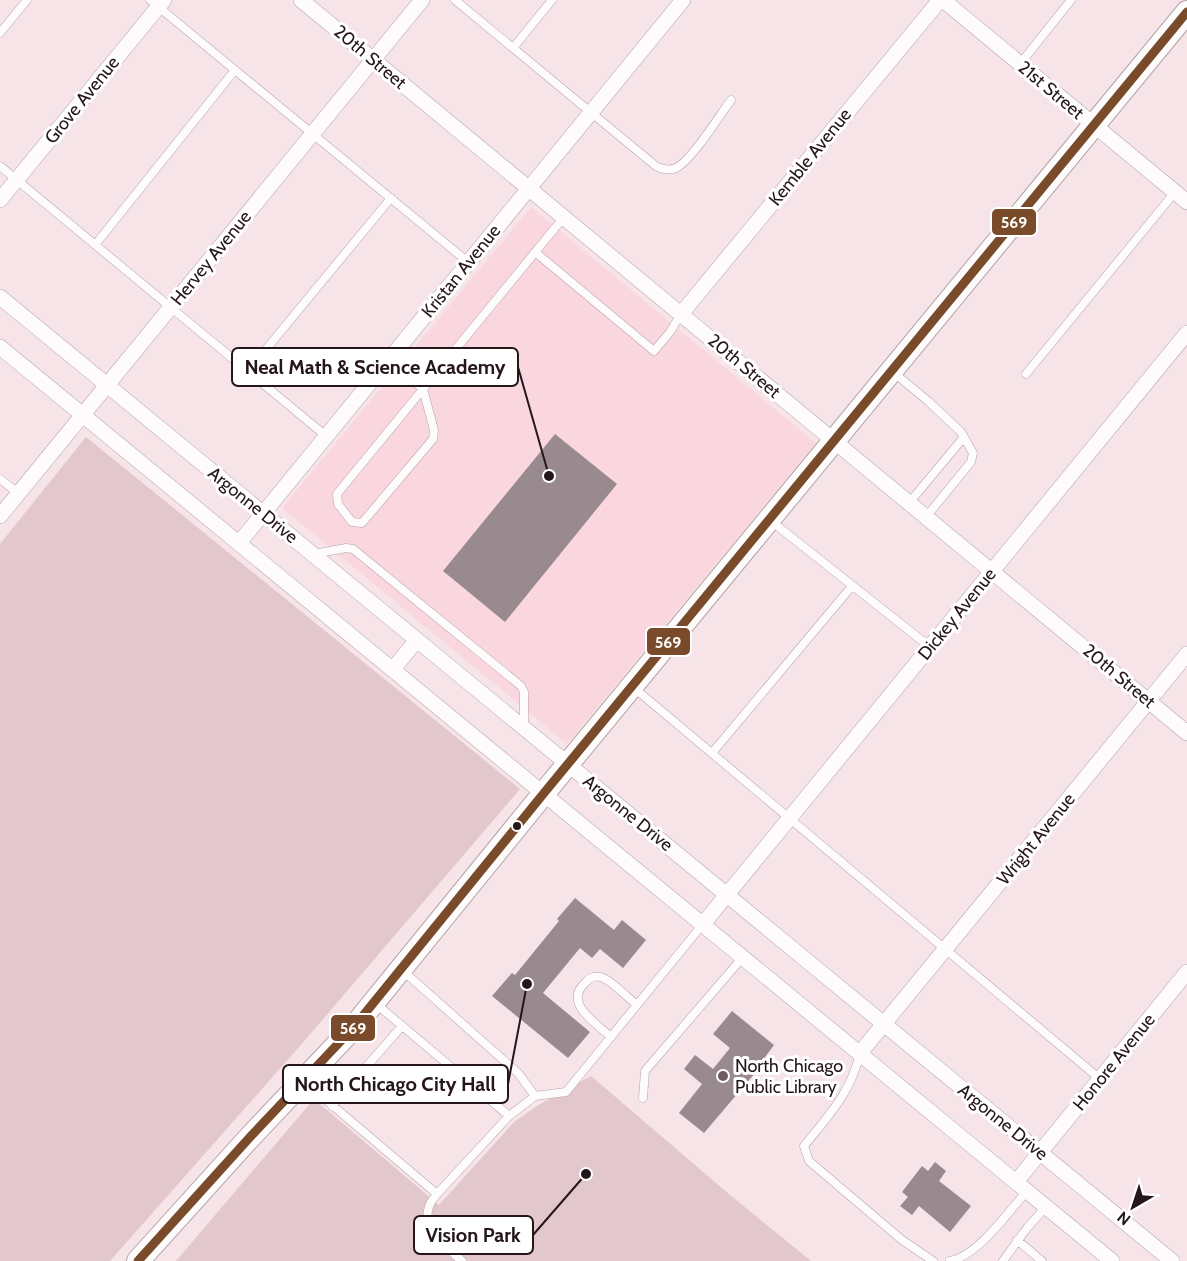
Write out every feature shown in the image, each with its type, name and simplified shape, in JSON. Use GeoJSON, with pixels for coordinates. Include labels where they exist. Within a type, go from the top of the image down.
{"type":"FeatureCollection","features":[{"type":"Feature","properties":{"kind":"main road"},"geometry":{"type":"LineString","coordinates":[[138,1261],[353,1028],[1187,12]]}},
{"type":"Feature","properties":{"kind":"street","name":"20th Street"},"geometry":{"type":"LineString","coordinates":[[301,0],[1187,733]]}},
{"type":"Feature","properties":{"kind":"street","name":"Hervey Avenue"},"geometry":{"type":"LineString","coordinates":[[0,516],[422,0]]}},
{"type":"Feature","properties":{"kind":"street","name":"Kristan Avenue"},"geometry":{"type":"LineString","coordinates":[[239,543],[683,0]]}},
{"type":"Feature","properties":{"kind":"street","name":"21st Street"},"geometry":{"type":"LineString","coordinates":[[941,0],[1181,197]]}},
{"type":"Feature","properties":{"kind":"street","name":"Kemble Avenue"},"geometry":{"type":"LineString","coordinates":[[681,314],[941,0]]}},
{"type":"Feature","properties":{"kind":"street","name":"Grove Avenue"},"geometry":{"type":"LineString","coordinates":[[0,200],[157,2]]}},
{"type":"Feature","properties":{"kind":"street","name":"Argonne Drive"},"geometry":{"type":"LineString","coordinates":[[0,297],[1172,1261]]}},
{"type":"Feature","properties":{"kind":"street","name":"Dickey Avenue"},"geometry":{"type":"LineString","coordinates":[[703,924],[1187,333]]}},
{"type":"Feature","properties":{"kind":"street","name":"Argonne Drive"},"geometry":{"type":"LineString","coordinates":[[0,347],[1112,1261]]}},
{"type":"Feature","properties":{"kind":"street"},"geometry":{"type":"LineString","coordinates":[[393,669],[417,640]]}},
{"type":"Feature","properties":{"kind":"street","name":"Wright Avenue"},"geometry":{"type":"LineString","coordinates":[[860,1053],[1187,654]]}},
{"type":"Feature","properties":{"kind":"street","name":"Honore Avenue"},"geometry":{"type":"LineString","coordinates":[[1021,1186],[1040,1152],[1187,972]]}},
{"type":"Feature","properties":{"kind":"lane"},"geometry":{"type":"LineString","coordinates":[[0,33],[27,0]]}},
{"type":"Feature","properties":{"kind":"lane"},"geometry":{"type":"LineString","coordinates":[[455,0],[651,163],[667,171],[675,168],[692,154],[731,100]]}},
{"type":"Feature","properties":{"kind":"lane"},"geometry":{"type":"LineString","coordinates":[[513,48],[552,0]]}},
{"type":"Feature","properties":{"kind":"lane"},"geometry":{"type":"LineString","coordinates":[[1020,64],[1071,0]]}},
{"type":"Feature","properties":{"kind":"lane"},"geometry":{"type":"LineString","coordinates":[[157,2],[235,70],[468,262]]}},
{"type":"Feature","properties":{"kind":"lane"},"geometry":{"type":"LineString","coordinates":[[95,245],[235,70]]}},
{"type":"Feature","properties":{"kind":"lane"},"geometry":{"type":"LineString","coordinates":[[0,166],[326,436]]}},
{"type":"Feature","properties":{"kind":"lane"},"geometry":{"type":"LineString","coordinates":[[1026,374],[1181,197]]}},
{"type":"Feature","properties":{"kind":"lane"},"geometry":{"type":"LineString","coordinates":[[248,371],[391,198]]}},
{"type":"Feature","properties":{"kind":"lane"},"geometry":{"type":"LineString","coordinates":[[388,360],[423,389],[434,430],[433,439],[362,523],[352,522],[338,504],[337,494],[423,389],[535,252],[564,217]]}},
{"type":"Feature","properties":{"kind":"lane"},"geometry":{"type":"LineString","coordinates":[[535,252],[654,351],[681,314]]}},
{"type":"Feature","properties":{"kind":"lane"},"geometry":{"type":"LineString","coordinates":[[892,371],[961,432],[973,453],[971,462],[926,517]]}},
{"type":"Feature","properties":{"kind":"lane"},"geometry":{"type":"LineString","coordinates":[[909,503],[964,437]]}},
{"type":"Feature","properties":{"kind":"lane"},"geometry":{"type":"LineString","coordinates":[[0,479],[18,494]]}},
{"type":"Feature","properties":{"kind":"lane"},"geometry":{"type":"LineString","coordinates":[[769,519],[930,647]]}},
{"type":"Feature","properties":{"kind":"lane"},"geometry":{"type":"LineString","coordinates":[[312,554],[346,548],[354,549],[521,686],[524,692],[524,727]]}},
{"type":"Feature","properties":{"kind":"lane"},"geometry":{"type":"LineString","coordinates":[[712,753],[852,585]]}},
{"type":"Feature","properties":{"kind":"lane"},"geometry":{"type":"LineString","coordinates":[[632,687],[1100,1079]]}},
{"type":"Feature","properties":{"kind":"lane"},"geometry":{"type":"LineString","coordinates":[[462,1261],[432,1232],[428,1220],[428,1208],[437,1194],[509,1116],[535,1096],[566,1092],[703,924]]}},
{"type":"Feature","properties":{"kind":"lane"},"geometry":{"type":"LineString","coordinates":[[643,1098],[645,1071],[743,957]]}},
{"type":"Feature","properties":{"kind":"lane"},"geometry":{"type":"LineString","coordinates":[[401,969],[518,1073],[535,1096]]}},
{"type":"Feature","properties":{"kind":"lane"},"geometry":{"type":"LineString","coordinates":[[612,1036],[581,1010],[577,1003],[578,993],[583,984],[597,976],[604,978],[637,1005]]}},
{"type":"Feature","properties":{"kind":"lane"},"geometry":{"type":"LineString","coordinates":[[374,1002],[509,1116]]}},
{"type":"Feature","properties":{"kind":"lane"},"geometry":{"type":"LineString","coordinates":[[332,1106],[402,1026]]}},
{"type":"Feature","properties":{"kind":"lane"},"geometry":{"type":"LineString","coordinates":[[860,1053],[856,1070],[844,1096],[804,1146],[809,1161],[902,1240],[933,1261]]}},
{"type":"Feature","properties":{"kind":"lane"},"geometry":{"type":"LineString","coordinates":[[303,1081],[437,1194]]}},
{"type":"Feature","properties":{"kind":"lane"},"geometry":{"type":"LineString","coordinates":[[950,1261],[976,1248],[1021,1186]]}},
{"type":"Feature","properties":{"kind":"lane"},"geometry":{"type":"LineString","coordinates":[[1003,1261],[1017,1240],[1046,1207]]}},
{"type":"Feature","properties":{"kind":"lane"},"geometry":{"type":"LineString","coordinates":[[1017,1240],[1042,1261]]}},
{"type":"Feature","properties":{"kind":"lane"},"geometry":{"type":"LineString","coordinates":[[448,1261],[454,1254]]}},
{"type":"Feature","properties":{"kind":"shaded area"},"geometry":{"type":"Polygon","coordinates":[[[531,207],[816,443],[567,744],[282,508],[531,207]]]}},
{"type":"Feature","properties":{"kind":"shaded area"},"geometry":{"type":"Polygon","coordinates":[[[86,437],[520,789],[306,1039],[110,1261],[0,1261],[0,544],[86,437]]]}},
{"type":"Feature","properties":{"kind":"shaded area"},"geometry":{"type":"Polygon","coordinates":[[[591,1076],[811,1261],[176,1261],[314,1099],[439,1205],[514,1122],[537,1106],[591,1076]]]}},
{"type":"Feature","properties":{"kind":"building"},"geometry":{"type":"Polygon","coordinates":[[[555,434],[617,484],[505,622],[443,571],[555,434]]]}},
{"type":"Feature","properties":{"kind":"building"},"geometry":{"type":"Polygon","coordinates":[[[575,898],[614,930],[622,920],[646,940],[623,968],[600,949],[592,958],[580,948],[543,993],[590,1032],[568,1058],[492,996],[512,973],[515,975],[575,898]]]}},
{"type":"Feature","properties":{"kind":"building","name":"North Chicago Public Library"},"geometry":{"type":"Polygon","coordinates":[[[732,1011],[774,1045],[765,1057],[767,1059],[704,1133],[679,1113],[702,1084],[684,1069],[695,1055],[713,1069],[730,1048],[713,1034],[732,1011]]]}},
{"type":"Feature","properties":{"kind":"building"},"geometry":{"type":"Polygon","coordinates":[[[935,1162],[946,1171],[939,1181],[971,1206],[950,1232],[919,1206],[912,1215],[900,1206],[908,1197],[902,1192],[922,1166],[928,1171],[935,1162]]]}},
{"type":"Feature","properties":{"kind":"transit line","name":"569"},"geometry":{"type":"LineString","coordinates":[[138,1261],[353,1028],[1187,12]]}},
{"type":"Feature","properties":{"kind":"place","name":"Neal Math & Science Academy"},"geometry":{"type":"Point","coordinates":[549,476]}},
{"type":"Feature","properties":{"kind":"place","name":"North Chicago City Hall"},"geometry":{"type":"Point","coordinates":[527,984]}},
{"type":"Feature","properties":{"kind":"place","name":"North Chicago Public Library"},"geometry":{"type":"Point","coordinates":[723,1076]}},
{"type":"Feature","properties":{"kind":"place","name":"Vision Park"},"geometry":{"type":"Point","coordinates":[586,1174]}}]}
